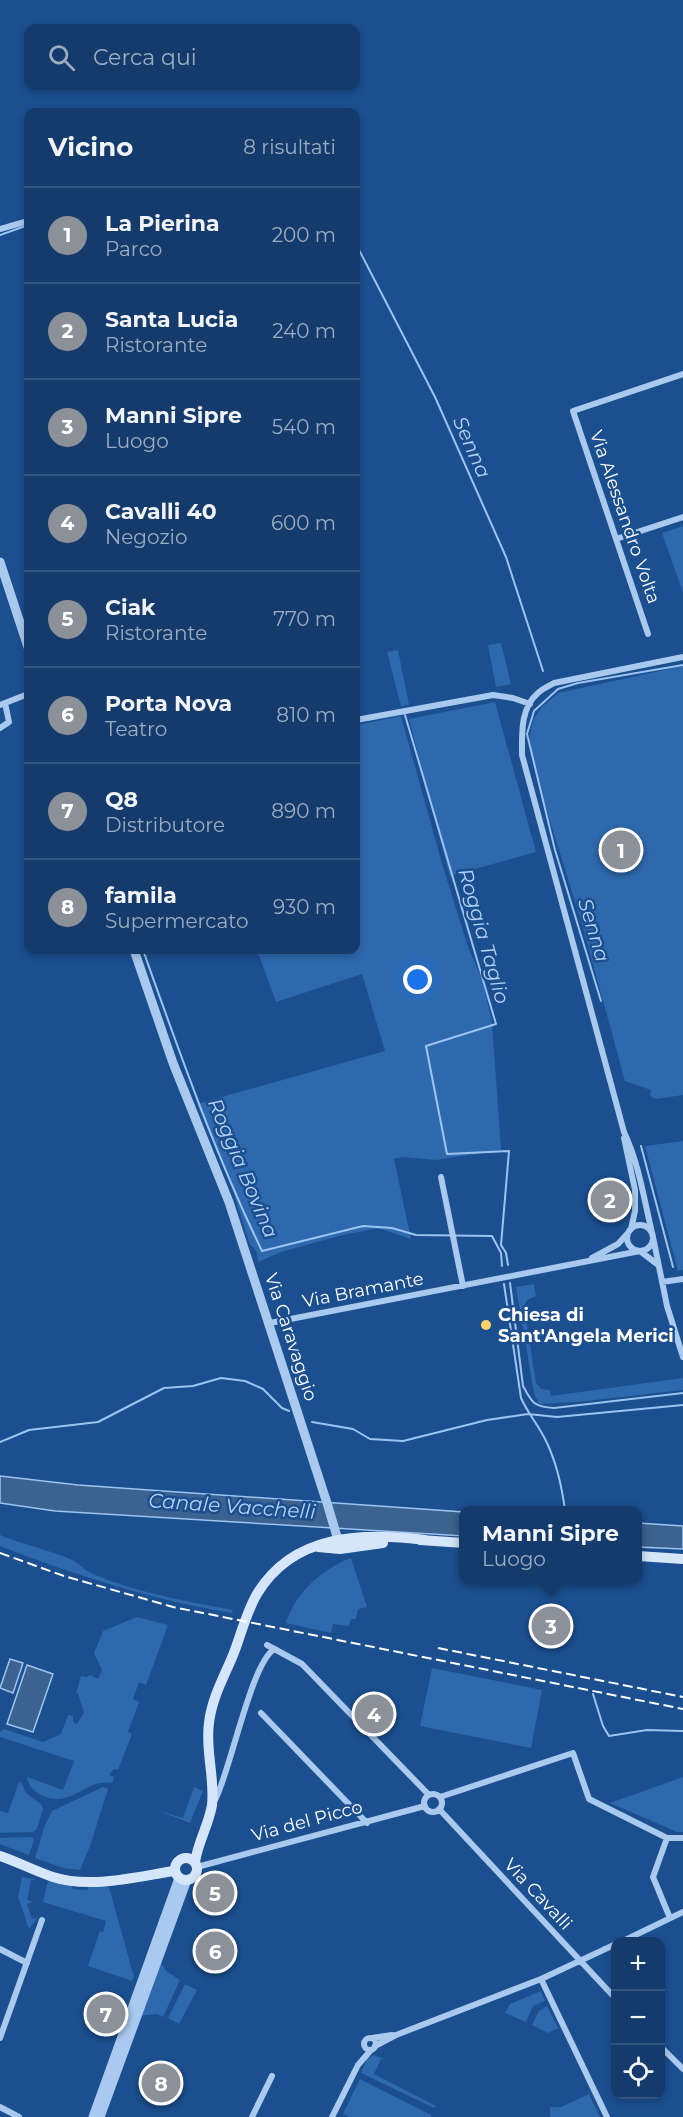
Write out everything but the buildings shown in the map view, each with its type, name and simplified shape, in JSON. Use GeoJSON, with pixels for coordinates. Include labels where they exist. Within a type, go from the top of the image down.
{"type":"FeatureCollection","features":[{"type":"Feature","properties":{"kind":"main road"},"geometry":{"type":"LineString","coordinates":[[0,1856],[53,1877],[76,1881],[196,1874],[196,1850],[212,1806],[208,1732],[215,1698],[251,1605],[261,1589],[277,1569],[295,1554],[338,1540],[387,1537],[459,1543]]}},
{"type":"Feature","properties":{"kind":"main road"},"geometry":{"type":"LineString","coordinates":[[338,1540],[425,1540]]}},
{"type":"Feature","properties":{"kind":"main road"},"geometry":{"type":"LineString","coordinates":[[642,1556],[683,1559]]}},
{"type":"Feature","properties":{"kind":"main road"},"geometry":{"type":"LineString","coordinates":[[180,1876],[175,1864],[191,1848],[212,1793]]}},
{"type":"Feature","properties":{"kind":"main road"},"geometry":{"type":"LineString","coordinates":[[183,1857],[191,1858],[196,1864]]}},
{"type":"Feature","properties":{"kind":"street"},"geometry":{"type":"LineString","coordinates":[[0,230],[24,222]]}},
{"type":"Feature","properties":{"kind":"street","name":"Via Alessandro Volta"},"geometry":{"type":"LineString","coordinates":[[648,634],[573,411],[683,374]]}},
{"type":"Feature","properties":{"kind":"street"},"geometry":{"type":"LineString","coordinates":[[616,539],[683,517]]}},
{"type":"Feature","properties":{"kind":"street"},"geometry":{"type":"LineString","coordinates":[[0,562],[24,635]]}},
{"type":"Feature","properties":{"kind":"street"},"geometry":{"type":"LineString","coordinates":[[683,657],[554,683],[537,693],[530,704],[522,730],[522,755],[624,1132],[640,1179],[657,1264],[683,1357]]}},
{"type":"Feature","properties":{"kind":"street"},"geometry":{"type":"LineString","coordinates":[[360,719],[493,695],[513,698],[530,704]]}},
{"type":"Feature","properties":{"kind":"street"},"geometry":{"type":"LineString","coordinates":[[0,728],[9,722],[2,704],[24,696]]}},
{"type":"Feature","properties":{"kind":"street","name":"Via Caravaggio"},"geometry":{"type":"LineString","coordinates":[[135,954],[173,1063],[229,1202],[270,1323],[338,1540]]}},
{"type":"Feature","properties":{"kind":"street"},"geometry":{"type":"LineString","coordinates":[[624,1132],[625,1150],[635,1190],[635,1210],[629,1245],[657,1264]]}},
{"type":"Feature","properties":{"kind":"street"},"geometry":{"type":"LineString","coordinates":[[441,1177],[463,1286]]}},
{"type":"Feature","properties":{"kind":"street"},"geometry":{"type":"LineString","coordinates":[[630,1231],[642,1226],[652,1235]]}},
{"type":"Feature","properties":{"kind":"street","name":"Via Bramante"},"geometry":{"type":"LineString","coordinates":[[584,1263],[618,1244],[630,1231]]}},
{"type":"Feature","properties":{"kind":"street"},"geometry":{"type":"LineString","coordinates":[[640,1251],[648,1248],[652,1235]]}},
{"type":"Feature","properties":{"kind":"street","name":"Via Bramante"},"geometry":{"type":"LineString","coordinates":[[270,1323],[640,1251]]}},
{"type":"Feature","properties":{"kind":"street"},"geometry":{"type":"LineString","coordinates":[[662,1282],[683,1279]]}},
{"type":"Feature","properties":{"kind":"street"},"geometry":{"type":"LineString","coordinates":[[267,1645],[302,1664],[429,1795]]}},
{"type":"Feature","properties":{"kind":"street"},"geometry":{"type":"LineString","coordinates":[[212,1806],[223,1783],[235,1737],[251,1691],[267,1654],[275,1648]]}},
{"type":"Feature","properties":{"kind":"street"},"geometry":{"type":"LineString","coordinates":[[261,1713],[367,1823]]}},
{"type":"Feature","properties":{"kind":"street"},"geometry":{"type":"LineString","coordinates":[[440,1797],[573,1753],[589,1799],[668,1838],[683,1838]]}},
{"type":"Feature","properties":{"kind":"street"},"geometry":{"type":"LineString","coordinates":[[436,1794],[440,1797],[442,1802],[439,1809],[431,1811],[425,1806],[425,1799],[429,1795],[436,1794]]}},
{"type":"Feature","properties":{"kind":"street","name":"Via del Picco"},"geometry":{"type":"LineString","coordinates":[[196,1864],[367,1823],[425,1806]]}},
{"type":"Feature","properties":{"kind":"street","name":"Via Cavalli"},"geometry":{"type":"LineString","coordinates":[[439,1809],[611,1995]]}},
{"type":"Feature","properties":{"kind":"street"},"geometry":{"type":"LineString","coordinates":[[668,1838],[653,1877],[670,1918]]}},
{"type":"Feature","properties":{"kind":"street"},"geometry":{"type":"LineString","coordinates":[[93,2117],[180,1876]]}},
{"type":"Feature","properties":{"kind":"street"},"geometry":{"type":"LineString","coordinates":[[100,2117],[180,1876]]}},
{"type":"Feature","properties":{"kind":"street"},"geometry":{"type":"LineString","coordinates":[[630,1937],[670,1918],[682,1915]]}},
{"type":"Feature","properties":{"kind":"street"},"geometry":{"type":"LineString","coordinates":[[0,2038],[42,1920]]}},
{"type":"Feature","properties":{"kind":"street"},"geometry":{"type":"LineString","coordinates":[[363,2044],[365,2048],[373,2048],[396,2035],[541,1979],[611,1946]]}},
{"type":"Feature","properties":{"kind":"street"},"geometry":{"type":"LineString","coordinates":[[0,1949],[27,1963]]}},
{"type":"Feature","properties":{"kind":"street"},"geometry":{"type":"LineString","coordinates":[[541,1979],[607,2117]]}},
{"type":"Feature","properties":{"kind":"street"},"geometry":{"type":"LineString","coordinates":[[333,2117],[358,2066],[366,2038],[396,2035]]}},
{"type":"Feature","properties":{"kind":"street"},"geometry":{"type":"LineString","coordinates":[[358,2066],[376,2043],[372,2038]]}},
{"type":"Feature","properties":{"kind":"street"},"geometry":{"type":"LineString","coordinates":[[665,2051],[683,2069]]}},
{"type":"Feature","properties":{"kind":"street"},"geometry":{"type":"LineString","coordinates":[[252,2117],[272,2076]]}},
{"type":"Feature","properties":{"kind":"street"},"geometry":{"type":"LineString","coordinates":[[0,2108],[19,2117]]}},
{"type":"Feature","properties":{"kind":"shaded area"},"geometry":{"type":"Polygon","coordinates":[[[683,526],[683,593],[662,533],[683,526]]]}},
{"type":"Feature","properties":{"kind":"shaded area"},"geometry":{"type":"Polygon","coordinates":[[[501,643],[511,684],[496,687],[488,645],[501,643]]]}},
{"type":"Feature","properties":{"kind":"shaded area"},"geometry":{"type":"Polygon","coordinates":[[[398,650],[409,705],[401,706],[387,652],[398,650]]]}},
{"type":"Feature","properties":{"kind":"shaded area"},"geometry":{"type":"Polygon","coordinates":[[[683,666],[683,1095],[656,1099],[650,1096],[651,1090],[625,1081],[582,924],[536,776],[529,740],[533,720],[542,707],[558,693],[683,666]]]}},
{"type":"Feature","properties":{"kind":"shaded area"},"geometry":{"type":"Polygon","coordinates":[[[495,702],[536,852],[450,876],[409,719],[495,702]]]}},
{"type":"Feature","properties":{"kind":"shaded area"},"geometry":{"type":"Polygon","coordinates":[[[401,716],[443,867],[468,947],[483,982],[492,1022],[501,1150],[436,1160],[403,1157],[394,1159],[411,1239],[381,1229],[374,1229],[281,1252],[258,1262],[255,1250],[250,1245],[232,1188],[197,1104],[385,1051],[362,974],[276,1002],[258,954],[360,954],[360,724],[401,716]]]}},
{"type":"Feature","properties":{"kind":"shaded area"},"geometry":{"type":"Polygon","coordinates":[[[683,1141],[683,1270],[678,1271],[645,1146],[683,1141]]]}},
{"type":"Feature","properties":{"kind":"shaded area"},"geometry":{"type":"Polygon","coordinates":[[[534,1284],[536,1296],[527,1300],[524,1306],[536,1383],[541,1389],[550,1390],[551,1396],[683,1378],[683,1390],[539,1404],[534,1393],[516,1287],[534,1284]]]}},
{"type":"Feature","properties":{"kind":"shaded area"},"geometry":{"type":"Polygon","coordinates":[[[0,1535],[70,1559],[90,1573],[110,1581],[162,1596],[233,1610],[232,1613],[202,1608],[85,1577],[0,1546],[0,1535]]]}},
{"type":"Feature","properties":{"kind":"shaded area"},"geometry":{"type":"Polygon","coordinates":[[[351,1558],[367,1607],[358,1609],[356,1619],[351,1619],[349,1626],[333,1624],[331,1633],[286,1623],[296,1602],[311,1583],[330,1568],[351,1558]]]}},
{"type":"Feature","properties":{"kind":"shaded area"},"geometry":{"type":"Polygon","coordinates":[[[137,1617],[168,1625],[146,1685],[139,1682],[133,1699],[139,1702],[128,1732],[132,1734],[118,1770],[114,1769],[109,1775],[114,1777],[112,1783],[94,1785],[61,1799],[41,1795],[31,1788],[27,1777],[63,1790],[74,1761],[0,1737],[0,1732],[4,1729],[43,1742],[61,1734],[68,1715],[73,1716],[73,1722],[77,1724],[84,1713],[78,1693],[76,1694],[81,1676],[90,1675],[98,1679],[102,1670],[94,1653],[103,1631],[137,1617]]]}},
{"type":"Feature","properties":{"kind":"shaded area"},"geometry":{"type":"Polygon","coordinates":[[[432,1668],[542,1690],[531,1748],[420,1726],[432,1668]]]}},
{"type":"Feature","properties":{"kind":"shaded area"},"geometry":{"type":"Polygon","coordinates":[[[683,1777],[683,1832],[677,1832],[610,1803],[683,1777]]]}},
{"type":"Feature","properties":{"kind":"shaded area"},"geometry":{"type":"Polygon","coordinates":[[[19,1782],[26,1793],[42,1805],[37,1829],[33,1832],[0,1833],[0,1811],[8,1813],[19,1782]]]}},
{"type":"Feature","properties":{"kind":"shaded area"},"geometry":{"type":"Polygon","coordinates":[[[103,1787],[108,1789],[80,1870],[63,1868],[35,1858],[45,1825],[52,1811],[103,1787]]]}},
{"type":"Feature","properties":{"kind":"shaded area"},"geometry":{"type":"Polygon","coordinates":[[[194,1787],[203,1791],[190,1823],[159,1811],[183,1818],[194,1787]]]}},
{"type":"Feature","properties":{"kind":"shaded area"},"geometry":{"type":"Polygon","coordinates":[[[32,1837],[34,1840],[29,1855],[0,1844],[0,1838],[32,1837]]]}},
{"type":"Feature","properties":{"kind":"shaded area"},"geometry":{"type":"Polygon","coordinates":[[[22,1877],[37,1880],[31,1880],[27,1900],[33,1902],[27,1904],[32,1919],[38,1917],[29,1929],[18,1897],[22,1877]]]}},
{"type":"Feature","properties":{"kind":"shaded area"},"geometry":{"type":"Polygon","coordinates":[[[48,1881],[72,1886],[73,1889],[88,1890],[88,1887],[109,1887],[134,1977],[132,1981],[88,1966],[100,1931],[103,1932],[106,1921],[43,1902],[48,1881]]]}},
{"type":"Feature","properties":{"kind":"shaded area"},"geometry":{"type":"Polygon","coordinates":[[[159,1960],[166,1971],[180,1980],[163,2017],[157,2014],[139,2016],[159,1960]]]}},
{"type":"Feature","properties":{"kind":"shaded area"},"geometry":{"type":"Polygon","coordinates":[[[185,1984],[197,1990],[179,2024],[168,2018],[185,1984]]]}},
{"type":"Feature","properties":{"kind":"shaded area"},"geometry":{"type":"Polygon","coordinates":[[[541,1991],[545,2001],[533,2006],[526,2022],[505,2013],[510,2004],[541,1991]]]}},
{"type":"Feature","properties":{"kind":"shaded area"},"geometry":{"type":"Polygon","coordinates":[[[547,2006],[558,2028],[548,2033],[532,2025],[539,2011],[547,2006]]]}},
{"type":"Feature","properties":{"kind":"shaded area"},"geometry":{"type":"Polygon","coordinates":[[[374,2055],[386,2060],[381,2059],[374,2074],[436,2106],[434,2108],[361,2073],[367,2059],[374,2055]]]}},
{"type":"Feature","properties":{"kind":"shaded area"},"geometry":{"type":"Polygon","coordinates":[[[360,2079],[431,2117],[349,2117],[343,2114],[360,2079]]]}},
{"type":"Feature","properties":{"kind":"shaded area"},"geometry":{"type":"Polygon","coordinates":[[[589,2094],[600,2117],[550,2117],[550,2107],[561,2107],[589,2094]]]}},
{"type":"Feature","properties":{"kind":"water","name":"Canale Vacchelli"},"geometry":{"type":"Polygon","coordinates":[[[0,1476],[78,1485],[459,1512],[459,1536],[55,1511],[0,1503],[0,1476]]]}},
{"type":"Feature","properties":{"kind":"water"},"geometry":{"type":"Polygon","coordinates":[[[642,1523],[683,1526],[683,1549],[642,1547],[642,1523]]]}},
{"type":"Feature","properties":{"kind":"water"},"geometry":{"type":"Polygon","coordinates":[[[10,1659],[23,1663],[13,1693],[0,1688],[10,1659]]]}},
{"type":"Feature","properties":{"kind":"water"},"geometry":{"type":"Polygon","coordinates":[[[27,1665],[53,1674],[33,1732],[7,1724],[27,1665]]]}},
{"type":"Feature","properties":{"kind":"waterway"},"geometry":{"type":"LineString","coordinates":[[0,235],[24,226]]}},
{"type":"Feature","properties":{"kind":"waterway","name":"Senna"},"geometry":{"type":"LineString","coordinates":[[360,252],[435,397],[506,557],[543,671]]}},
{"type":"Feature","properties":{"kind":"waterway","name":"Senna"},"geometry":{"type":"LineString","coordinates":[[601,1001],[555,850],[527,734],[534,711],[558,689],[578,683],[683,665]]}},
{"type":"Feature","properties":{"kind":"waterway","name":"Roggia Taglio"},"geometry":{"type":"LineString","coordinates":[[405,715],[496,1024],[426,1046],[447,1154],[509,1151],[501,1245],[506,1253],[508,1265]]}},
{"type":"Feature","properties":{"kind":"waterway","name":"Roggia Bovina"},"geometry":{"type":"LineString","coordinates":[[144,954],[213,1140],[262,1251],[363,1226],[392,1228],[416,1235],[492,1236],[501,1253],[502,1266]]}},
{"type":"Feature","properties":{"kind":"waterway","name":"Senna"},"geometry":{"type":"LineString","coordinates":[[641,1146],[673,1267]]}},
{"type":"Feature","properties":{"kind":"waterway","name":"Roggia Taglio"},"geometry":{"type":"LineString","coordinates":[[510,1283],[523,1386],[534,1403],[542,1407],[554,1408],[683,1393]]}},
{"type":"Feature","properties":{"kind":"waterway","name":"Roggia Bovina"},"geometry":{"type":"LineString","coordinates":[[504,1284],[521,1398],[551,1451],[559,1476],[564,1506]]}},
{"type":"Feature","properties":{"kind":"waterway"},"geometry":{"type":"LineString","coordinates":[[0,1442],[29,1430],[98,1422],[164,1388],[193,1386],[221,1378],[245,1381],[263,1389],[282,1408],[289,1411]]}},
{"type":"Feature","properties":{"kind":"waterway"},"geometry":{"type":"LineString","coordinates":[[312,1422],[353,1429],[370,1439],[403,1441],[487,1420],[528,1414],[557,1417],[683,1405]]}},
{"type":"Feature","properties":{"kind":"waterway"},"geometry":{"type":"LineString","coordinates":[[593,1694],[603,1726],[609,1736],[647,1730],[683,1731]]}},
{"type":"Feature","properties":{"kind":"railway"},"geometry":{"type":"LineString","coordinates":[[0,1553],[64,1576],[173,1607],[683,1709]]}},
{"type":"Feature","properties":{"kind":"railway"},"geometry":{"type":"LineString","coordinates":[[438,1648],[683,1697]]}},
{"type":"Feature","properties":{"kind":"place","name":"La Pierina"},"geometry":{"type":"Point","coordinates":[621,850]}},
{"type":"Feature","properties":{"kind":"place","name":"Santa Lucia"},"geometry":{"type":"Point","coordinates":[610,1200]}},
{"type":"Feature","properties":{"kind":"place","name":"Chiesa di Sant'Angela Merici"},"geometry":{"type":"Point","coordinates":[486,1325]}},
{"type":"Feature","properties":{"kind":"place","name":"Manni Sipre"},"geometry":{"type":"Point","coordinates":[551,1626]}},
{"type":"Feature","properties":{"kind":"place","name":"Cavalli 40"},"geometry":{"type":"Point","coordinates":[374,1714]}},
{"type":"Feature","properties":{"kind":"place","name":"Ciak"},"geometry":{"type":"Point","coordinates":[215,1893]}},
{"type":"Feature","properties":{"kind":"place","name":"Porta Nova"},"geometry":{"type":"Point","coordinates":[215,1951]}},
{"type":"Feature","properties":{"kind":"place","name":"Q8"},"geometry":{"type":"Point","coordinates":[106,2014]}},
{"type":"Feature","properties":{"kind":"place","name":"famila"},"geometry":{"type":"Point","coordinates":[161,2083]}}]}
